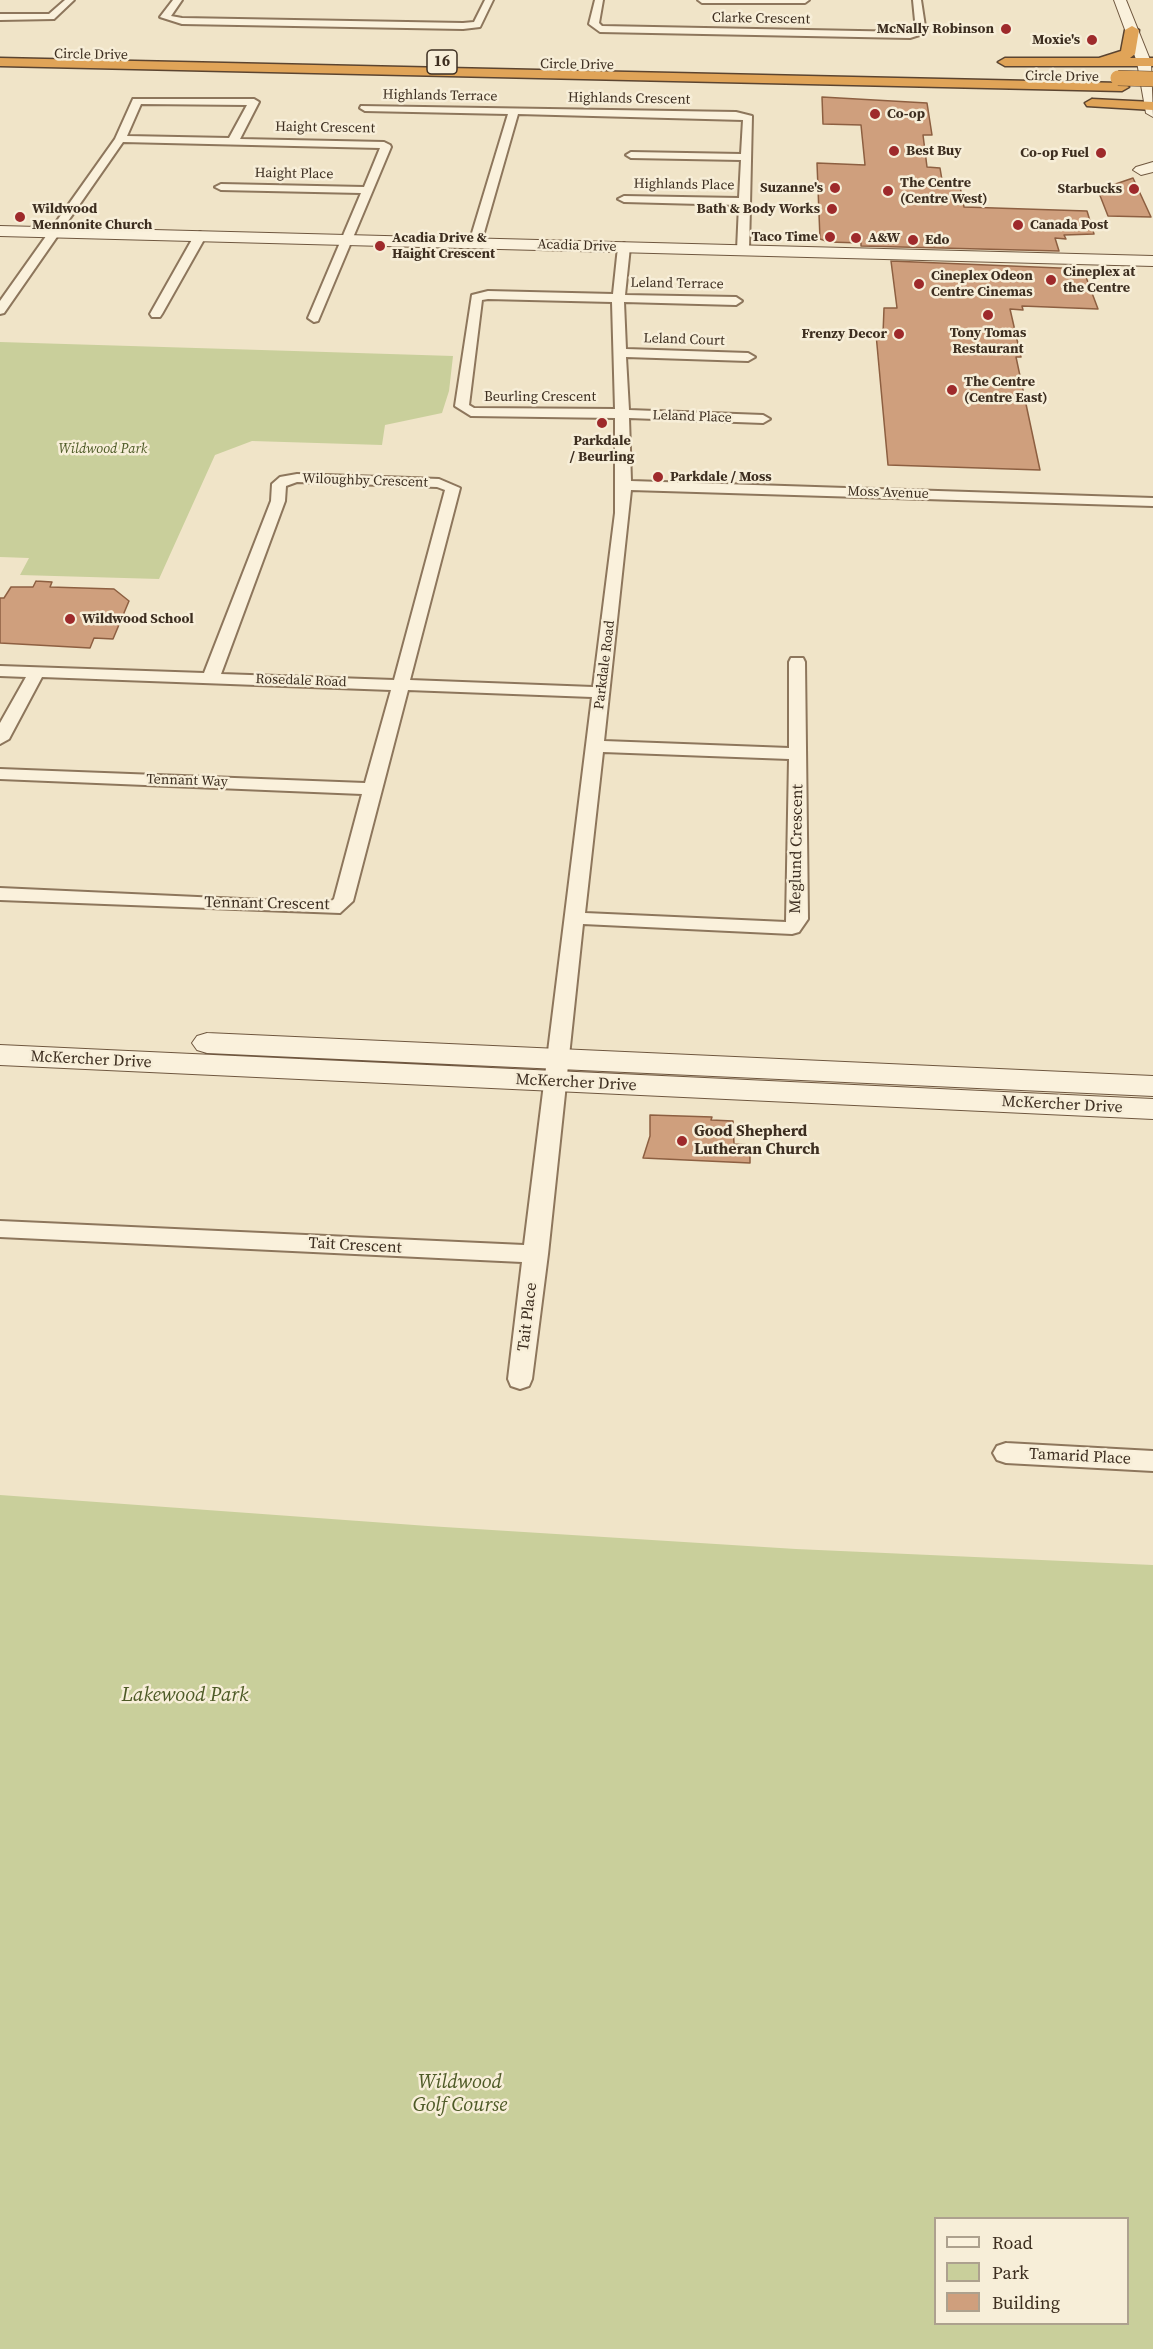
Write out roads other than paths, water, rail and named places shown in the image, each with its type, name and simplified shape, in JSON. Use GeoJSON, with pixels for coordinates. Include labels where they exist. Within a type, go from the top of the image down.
{"type":"FeatureCollection","features":[{"type":"Feature","properties":{"kind":"highway"},"geometry":{"type":"LineString","coordinates":[[1103,61],[1128,54],[1132,30]]}},
{"type":"Feature","properties":{"kind":"highway"},"geometry":{"type":"LineString","coordinates":[[47,48],[175,56]]}},
{"type":"Feature","properties":{"kind":"highway","name":"Circle Drive"},"geometry":{"type":"LineString","coordinates":[[0,54],[709,68],[1120,82],[1153,87]]}},
{"type":"Feature","properties":{"kind":"highway","name":"Circle Drive"},"geometry":{"type":"LineString","coordinates":[[0,62],[601,75],[1120,82],[1153,79]]}},
{"type":"Feature","properties":{"kind":"highway"},"geometry":{"type":"LineString","coordinates":[[988,63],[1148,62]]}},
{"type":"Feature","properties":{"kind":"highway"},"geometry":{"type":"LineString","coordinates":[[709,68],[853,66]]}},
{"type":"Feature","properties":{"kind":"highway"},"geometry":{"type":"LineString","coordinates":[[0,68],[262,68]]}},
{"type":"Feature","properties":{"kind":"highway"},"geometry":{"type":"LineString","coordinates":[[601,75],[789,83],[1059,101]]}},
{"type":"Feature","properties":{"kind":"highway"},"geometry":{"type":"LineString","coordinates":[[1152,108],[1087,103],[1145,113],[1153,122]]}},
{"type":"Feature","properties":{"kind":"main road"},"geometry":{"type":"LineString","coordinates":[[1122,3],[1148,62],[1152,108]]}},
{"type":"Feature","properties":{"kind":"main road"},"geometry":{"type":"LineString","coordinates":[[1122,3],[1136,20],[1141,32],[1150,37]]}},
{"type":"Feature","properties":{"kind":"main road","name":"Acadia Drive"},"geometry":{"type":"LineString","coordinates":[[0,231],[1153,261]]}},
{"type":"Feature","properties":{"kind":"main road","name":"McKercher Drive"},"geometry":{"type":"LineString","coordinates":[[0,1034],[1153,1109]]}},
{"type":"Feature","properties":{"kind":"main road","name":"McKercher Drive"},"geometry":{"type":"LineString","coordinates":[[0,1055],[1153,1086]]}},
{"type":"Feature","properties":{"kind":"street"},"geometry":{"type":"LineString","coordinates":[[0,17],[51,17],[70,0]]}},
{"type":"Feature","properties":{"kind":"street"},"geometry":{"type":"LineString","coordinates":[[178,0],[165,17],[182,21],[463,26],[477,26],[489,0]]}},
{"type":"Feature","properties":{"kind":"street","name":"Clarke Crescent"},"geometry":{"type":"LineString","coordinates":[[599,0],[594,24],[600,29],[910,35],[921,33],[917,0]]}},
{"type":"Feature","properties":{"kind":"street"},"geometry":{"type":"LineString","coordinates":[[702,0],[805,0]]}},
{"type":"Feature","properties":{"kind":"street"},"geometry":{"type":"LineString","coordinates":[[0,310],[120,139],[137,100],[254,102],[233,141]]}},
{"type":"Feature","properties":{"kind":"street","name":"Highlands Terrace"},"geometry":{"type":"LineString","coordinates":[[365,108],[514,111]]}},
{"type":"Feature","properties":{"kind":"street"},"geometry":{"type":"LineString","coordinates":[[475,243],[514,111]]}},
{"type":"Feature","properties":{"kind":"street","name":"Highlands Crescent"},"geometry":{"type":"LineString","coordinates":[[514,111],[748,118],[742,250]]}},
{"type":"Feature","properties":{"kind":"street","name":"Haight Crescent"},"geometry":{"type":"LineString","coordinates":[[120,139],[384,145],[386,147],[314,318]]}},
{"type":"Feature","properties":{"kind":"street"},"geometry":{"type":"LineString","coordinates":[[631,154],[746,157]]}},
{"type":"Feature","properties":{"kind":"street","name":"Haight Place"},"geometry":{"type":"LineString","coordinates":[[221,187],[366,190]]}},
{"type":"Feature","properties":{"kind":"street","name":"Highlands Place"},"geometry":{"type":"LineString","coordinates":[[624,199],[744,202]]}},
{"type":"Feature","properties":{"kind":"street"},"geometry":{"type":"LineString","coordinates":[[156,314],[200,236]]}},
{"type":"Feature","properties":{"kind":"street","name":"Parkdale Road"},"geometry":{"type":"LineString","coordinates":[[556,1070],[602,692],[623,485],[618,298],[624,248]]}},
{"type":"Feature","properties":{"kind":"street","name":"Beurling Crescent"},"geometry":{"type":"LineString","coordinates":[[618,298],[488,295],[476,298],[462,406],[471,411],[480,412],[621,414]]}},
{"type":"Feature","properties":{"kind":"street","name":"Leland Terrace"},"geometry":{"type":"LineString","coordinates":[[618,298],[736,301]]}},
{"type":"Feature","properties":{"kind":"street","name":"Leland Court"},"geometry":{"type":"LineString","coordinates":[[619,353],[748,357]]}},
{"type":"Feature","properties":{"kind":"street","name":"Leland Place"},"geometry":{"type":"LineString","coordinates":[[621,414],[763,419]]}},
{"type":"Feature","properties":{"kind":"street","name":"Wiloughby Crescent"},"geometry":{"type":"LineString","coordinates":[[211,677],[278,501],[279,484],[285,480],[297,478],[446,484],[454,491],[447,507],[402,684]]}},
{"type":"Feature","properties":{"kind":"street","name":"Moss Avenue"},"geometry":{"type":"LineString","coordinates":[[623,485],[1153,502]]}},
{"type":"Feature","properties":{"kind":"street"},"geometry":{"type":"LineString","coordinates":[[595,746],[798,754],[797,662]]}},
{"type":"Feature","properties":{"kind":"street","name":"Rosedale Road"},"geometry":{"type":"LineString","coordinates":[[0,670],[602,692]]}},
{"type":"Feature","properties":{"kind":"street"},"geometry":{"type":"LineString","coordinates":[[0,738],[37,672]]}},
{"type":"Feature","properties":{"kind":"street","name":"Tennant Crescent"},"geometry":{"type":"LineString","coordinates":[[0,894],[333,909],[343,902],[402,684]]}},
{"type":"Feature","properties":{"kind":"street","name":"Meglund Crescent"},"geometry":{"type":"LineString","coordinates":[[574,918],[792,928],[798,919],[798,754]]}},
{"type":"Feature","properties":{"kind":"street","name":"Tennant Way"},"geometry":{"type":"LineString","coordinates":[[0,774],[374,789]]}},
{"type":"Feature","properties":{"kind":"street"},"geometry":{"type":"LineString","coordinates":[[536,1254],[556,1070]]}},
{"type":"Feature","properties":{"kind":"street","name":"Tait Crescent"},"geometry":{"type":"LineString","coordinates":[[0,1228],[536,1254]]}},
{"type":"Feature","properties":{"kind":"street","name":"Tait Place"},"geometry":{"type":"LineString","coordinates":[[520,1378],[536,1254]]}},
{"type":"Feature","properties":{"kind":"street","name":"Tamarid Place"},"geometry":{"type":"LineString","coordinates":[[1006,1453],[1153,1461]]}},
{"type":"Feature","properties":{"kind":"place","name":"McNally Robinson"},"geometry":{"type":"Point","coordinates":[1006,29]}},
{"type":"Feature","properties":{"kind":"place","name":"Moxie's"},"geometry":{"type":"Point","coordinates":[1092,40]}},
{"type":"Feature","properties":{"kind":"place","name":"Co-op"},"geometry":{"type":"Point","coordinates":[875,114]}},
{"type":"Feature","properties":{"kind":"place","name":"Best Buy"},"geometry":{"type":"Point","coordinates":[894,151]}},
{"type":"Feature","properties":{"kind":"place","name":"Co-op Fuel"},"geometry":{"type":"Point","coordinates":[1101,153]}},
{"type":"Feature","properties":{"kind":"place","name":"Suzanne's"},"geometry":{"type":"Point","coordinates":[835,188]}},
{"type":"Feature","properties":{"kind":"place","name":"Starbucks"},"geometry":{"type":"Point","coordinates":[1134,189]}},
{"type":"Feature","properties":{"kind":"place","name":"The Centre (Centre West)"},"geometry":{"type":"Point","coordinates":[888,191]}},
{"type":"Feature","properties":{"kind":"place","name":"Bath & Body Works"},"geometry":{"type":"Point","coordinates":[832,209]}},
{"type":"Feature","properties":{"kind":"place","name":"Wildwood Mennonite Church"},"geometry":{"type":"Point","coordinates":[20,217]}},
{"type":"Feature","properties":{"kind":"place","name":"Canada Post"},"geometry":{"type":"Point","coordinates":[1018,225]}},
{"type":"Feature","properties":{"kind":"place","name":"Taco Time"},"geometry":{"type":"Point","coordinates":[830,237]}},
{"type":"Feature","properties":{"kind":"place","name":"A&W"},"geometry":{"type":"Point","coordinates":[856,238]}},
{"type":"Feature","properties":{"kind":"place","name":"Edo"},"geometry":{"type":"Point","coordinates":[913,240]}},
{"type":"Feature","properties":{"kind":"place","name":"Acadia Drive & Haight Crescent"},"geometry":{"type":"Point","coordinates":[380,246]}},
{"type":"Feature","properties":{"kind":"place","name":"Cineplex at the Centre"},"geometry":{"type":"Point","coordinates":[1051,280]}},
{"type":"Feature","properties":{"kind":"place","name":"Cineplex Odeon Centre Cinemas"},"geometry":{"type":"Point","coordinates":[919,284]}},
{"type":"Feature","properties":{"kind":"place","name":"Tony Tomas Restaurant"},"geometry":{"type":"Point","coordinates":[988,315]}},
{"type":"Feature","properties":{"kind":"place","name":"Frenzy Decor"},"geometry":{"type":"Point","coordinates":[899,334]}},
{"type":"Feature","properties":{"kind":"place","name":"The Centre (Centre East)"},"geometry":{"type":"Point","coordinates":[952,390]}},
{"type":"Feature","properties":{"kind":"place","name":"Parkdale / Beurling"},"geometry":{"type":"Point","coordinates":[602,423]}},
{"type":"Feature","properties":{"kind":"place","name":"Parkdale / Moss"},"geometry":{"type":"Point","coordinates":[658,477]}},
{"type":"Feature","properties":{"kind":"place","name":"Wildwood School"},"geometry":{"type":"Point","coordinates":[70,619]}},
{"type":"Feature","properties":{"kind":"place","name":"Good Shepherd Lutheran Church"},"geometry":{"type":"Point","coordinates":[682,1141]}},
{"type":"Feature","properties":{"kind":"park label","name":"Wildwood Park"},"geometry":{"type":"Point","coordinates":[103,449]}},
{"type":"Feature","properties":{"kind":"park label","name":"Lakewood Park"},"geometry":{"type":"Point","coordinates":[185,1696]}},
{"type":"Feature","properties":{"kind":"park label","name":"Wildwood Golf Course"},"geometry":{"type":"Point","coordinates":[460,2094]}}]}
